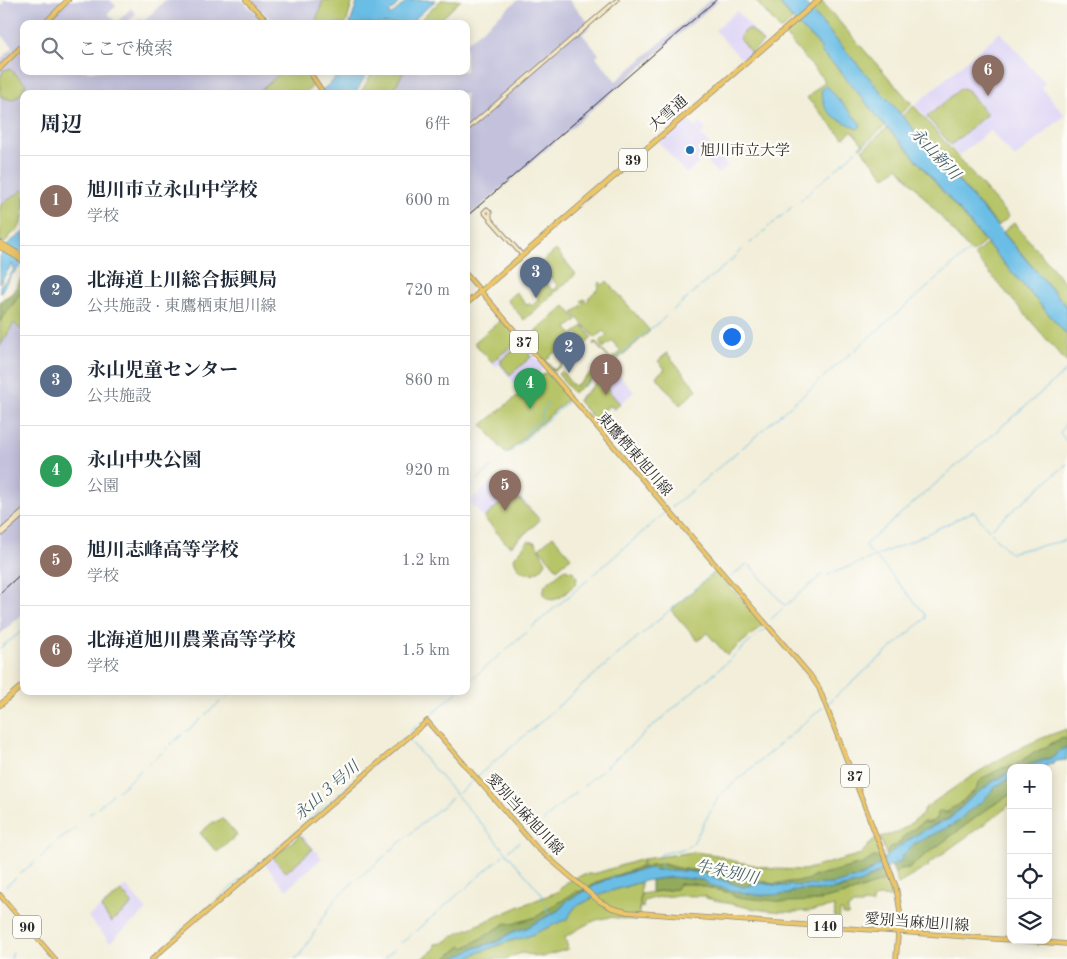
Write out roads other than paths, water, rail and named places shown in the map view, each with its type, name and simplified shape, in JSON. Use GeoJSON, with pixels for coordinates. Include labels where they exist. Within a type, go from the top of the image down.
{"type":"FeatureCollection","features":[{"type":"Feature","properties":{"kind":"highway"},"geometry":{"type":"LineString","coordinates":[[48,20],[68,0]]}},
{"type":"Feature","properties":{"kind":"highway","name":"大雪通"},"geometry":{"type":"LineString","coordinates":[[470,301],[817,1]]}},
{"type":"Feature","properties":{"kind":"highway"},"geometry":{"type":"LineString","coordinates":[[0,68],[20,48]]}},
{"type":"Feature","properties":{"kind":"highway"},"geometry":{"type":"LineString","coordinates":[[0,245],[20,255]]}},
{"type":"Feature","properties":{"kind":"highway"},"geometry":{"type":"LineString","coordinates":[[0,245],[20,258]]}},
{"type":"Feature","properties":{"kind":"highway"},"geometry":{"type":"LineString","coordinates":[[0,706],[20,689]]}},
{"type":"Feature","properties":{"kind":"main road"},"geometry":{"type":"LineString","coordinates":[[246,0],[266,20]]}},
{"type":"Feature","properties":{"kind":"main road"},"geometry":{"type":"LineString","coordinates":[[470,127],[617,0]]}},
{"type":"Feature","properties":{"kind":"main road"},"geometry":{"type":"LineString","coordinates":[[312,75],[321,90]]}},
{"type":"Feature","properties":{"kind":"main road"},"geometry":{"type":"LineString","coordinates":[[490,218],[522,255]]}},
{"type":"Feature","properties":{"kind":"main road","name":"東鷹栖東旭川線"},"geometry":{"type":"LineString","coordinates":[[470,279],[810,675],[819,688],[827,703],[894,880],[900,905],[897,959]]}},
{"type":"Feature","properties":{"kind":"main road"},"geometry":{"type":"LineString","coordinates":[[0,533],[20,516]]}},
{"type":"Feature","properties":{"kind":"main road","name":"愛別当麻旭川線"},"geometry":{"type":"LineString","coordinates":[[152,959],[427,721],[533,843],[599,901],[612,908],[626,912],[1007,940]]}},
{"type":"Feature","properties":{"kind":"main road","name":"90"},"geometry":{"type":"LineString","coordinates":[[0,895],[55,959]]}},
{"type":"Feature","properties":{"kind":"main road"},"geometry":{"type":"LineString","coordinates":[[1052,943],[1067,944]]}},
{"type":"Feature","properties":{"kind":"water"},"geometry":{"type":"Polygon","coordinates":[[[358,0],[399,0],[389,13],[390,16],[408,0],[436,0],[414,20],[351,20],[358,0]]]}},
{"type":"Feature","properties":{"kind":"water"},"geometry":{"type":"Polygon","coordinates":[[[776,0],[802,0],[1067,307],[1067,335],[905,146],[880,120],[836,66],[822,53],[816,41],[798,25],[776,0]]]}},
{"type":"Feature","properties":{"kind":"water"},"geometry":{"type":"Polygon","coordinates":[[[336,75],[366,75],[357,90],[322,90],[332,82],[336,75]]]}},
{"type":"Feature","properties":{"kind":"water"},"geometry":{"type":"Polygon","coordinates":[[[826,85],[861,126],[857,129],[836,118],[828,111],[824,105],[821,91],[826,85]]]}},
{"type":"Feature","properties":{"kind":"water"},"geometry":{"type":"Polygon","coordinates":[[[20,235],[20,267],[11,276],[0,293],[0,285],[8,279],[14,269],[12,264],[0,283],[0,256],[10,242],[20,235]]]}},
{"type":"Feature","properties":{"kind":"water"},"geometry":{"type":"Polygon","coordinates":[[[1067,747],[1067,760],[1051,764],[1033,764],[1056,756],[1059,751],[1067,747]]]}},
{"type":"Feature","properties":{"kind":"water","name":"牛朱別川"},"geometry":{"type":"Polygon","coordinates":[[[1007,774],[1007,780],[994,788],[983,801],[966,813],[958,822],[914,844],[903,855],[901,861],[860,883],[830,890],[801,890],[780,895],[756,895],[710,885],[702,880],[670,877],[644,881],[601,894],[575,907],[567,919],[529,936],[504,943],[467,959],[452,959],[471,949],[499,941],[512,932],[526,928],[559,910],[568,900],[605,880],[631,872],[651,868],[656,870],[702,873],[743,887],[760,883],[781,886],[833,884],[863,876],[875,868],[894,850],[922,831],[949,819],[972,797],[1007,774]]]}},
{"type":"Feature","properties":{"kind":"waterway"},"geometry":{"type":"LineString","coordinates":[[859,148],[868,140]]}},
{"type":"Feature","properties":{"kind":"waterway"},"geometry":{"type":"LineString","coordinates":[[835,170],[856,151]]}},
{"type":"Feature","properties":{"kind":"waterway"},"geometry":{"type":"LineString","coordinates":[[825,179],[828,176]]}},
{"type":"Feature","properties":{"kind":"waterway"},"geometry":{"type":"LineString","coordinates":[[816,186],[819,183]]}},
{"type":"Feature","properties":{"kind":"waterway"},"geometry":{"type":"LineString","coordinates":[[787,211],[793,206]]}},
{"type":"Feature","properties":{"kind":"waterway"},"geometry":{"type":"LineString","coordinates":[[777,220],[785,213]]}},
{"type":"Feature","properties":{"kind":"waterway"},"geometry":{"type":"LineString","coordinates":[[755,239],[758,236]]}},
{"type":"Feature","properties":{"kind":"waterway"},"geometry":{"type":"LineString","coordinates":[[738,254],[742,250]]}},
{"type":"Feature","properties":{"kind":"waterway","name":"永山３号川"},"geometry":{"type":"LineString","coordinates":[[932,283],[969,251]]}},
{"type":"Feature","properties":{"kind":"waterway"},"geometry":{"type":"LineString","coordinates":[[729,262],[736,256]]}},
{"type":"Feature","properties":{"kind":"waterway"},"geometry":{"type":"LineString","coordinates":[[710,278],[727,264]]}},
{"type":"Feature","properties":{"kind":"waterway"},"geometry":{"type":"LineString","coordinates":[[700,287],[708,280]]}},
{"type":"Feature","properties":{"kind":"waterway","name":"永山３号川"},"geometry":{"type":"LineString","coordinates":[[866,340],[930,285]]}},
{"type":"Feature","properties":{"kind":"waterway"},"geometry":{"type":"LineString","coordinates":[[690,295],[698,289]]}},
{"type":"Feature","properties":{"kind":"waterway"},"geometry":{"type":"LineString","coordinates":[[680,304],[688,298]]}},
{"type":"Feature","properties":{"kind":"waterway"},"geometry":{"type":"LineString","coordinates":[[672,311],[678,306]]}},
{"type":"Feature","properties":{"kind":"waterway"},"geometry":{"type":"LineString","coordinates":[[660,322],[666,316]]}},
{"type":"Feature","properties":{"kind":"waterway"},"geometry":{"type":"LineString","coordinates":[[650,330],[658,323]]}},
{"type":"Feature","properties":{"kind":"waterway"},"geometry":{"type":"LineString","coordinates":[[616,359],[648,330]]}},
{"type":"Feature","properties":{"kind":"waterway","name":"永山３号川"},"geometry":{"type":"LineString","coordinates":[[853,352],[864,342]]}},
{"type":"Feature","properties":{"kind":"waterway","name":"永山３号川"},"geometry":{"type":"LineString","coordinates":[[845,358],[851,353]]}},
{"type":"Feature","properties":{"kind":"waterway","name":"永山３号川"},"geometry":{"type":"LineString","coordinates":[[822,378],[843,360]]}},
{"type":"Feature","properties":{"kind":"waterway"},"geometry":{"type":"LineString","coordinates":[[583,387],[611,363]]}},
{"type":"Feature","properties":{"kind":"waterway"},"geometry":{"type":"LineString","coordinates":[[873,555],[865,546],[866,544],[1067,370]]}},
{"type":"Feature","properties":{"kind":"waterway","name":"永山３号川"},"geometry":{"type":"LineString","coordinates":[[799,399],[817,383]]}},
{"type":"Feature","properties":{"kind":"waterway","name":"永山３号川"},"geometry":{"type":"LineString","coordinates":[[767,426],[798,399]]}},
{"type":"Feature","properties":{"kind":"waterway"},"geometry":{"type":"LineString","coordinates":[[508,454],[569,401]]}},
{"type":"Feature","properties":{"kind":"waterway"},"geometry":{"type":"LineString","coordinates":[[523,436],[529,428],[541,420],[547,402]]}},
{"type":"Feature","properties":{"kind":"waterway"},"geometry":{"type":"LineString","coordinates":[[1061,432],[1067,421]]}},
{"type":"Feature","properties":{"kind":"waterway","name":"永山３号川"},"geometry":{"type":"LineString","coordinates":[[741,449],[765,428]]}},
{"type":"Feature","properties":{"kind":"waterway"},"geometry":{"type":"LineString","coordinates":[[1060,433],[1067,442]]}},
{"type":"Feature","properties":{"kind":"waterway","name":"永山３号川"},"geometry":{"type":"LineString","coordinates":[[714,472],[738,451]]}},
{"type":"Feature","properties":{"kind":"waterway"},"geometry":{"type":"LineString","coordinates":[[992,528],[1067,464]]}},
{"type":"Feature","properties":{"kind":"waterway"},"geometry":{"type":"LineString","coordinates":[[477,480],[491,468]]}},
{"type":"Feature","properties":{"kind":"waterway","name":"永山３号川"},"geometry":{"type":"LineString","coordinates":[[697,486],[711,474]]}},
{"type":"Feature","properties":{"kind":"waterway","name":"永山３号川"},"geometry":{"type":"LineString","coordinates":[[672,507],[695,488]]}},
{"type":"Feature","properties":{"kind":"waterway","name":"永山３号川"},"geometry":{"type":"LineString","coordinates":[[593,575],[667,511]]}},
{"type":"Feature","properties":{"kind":"waterway"},"geometry":{"type":"LineString","coordinates":[[878,555],[972,512],[983,523]]}},
{"type":"Feature","properties":{"kind":"waterway"},"geometry":{"type":"LineString","coordinates":[[668,515],[727,581]]}},
{"type":"Feature","properties":{"kind":"waterway"},"geometry":{"type":"LineString","coordinates":[[985,525],[989,530]]}},
{"type":"Feature","properties":{"kind":"waterway"},"geometry":{"type":"LineString","coordinates":[[991,533],[1011,554]]}},
{"type":"Feature","properties":{"kind":"waterway"},"geometry":{"type":"LineString","coordinates":[[1012,552],[1067,540]]}},
{"type":"Feature","properties":{"kind":"waterway"},"geometry":{"type":"LineString","coordinates":[[828,575],[876,556]]}},
{"type":"Feature","properties":{"kind":"waterway"},"geometry":{"type":"LineString","coordinates":[[827,704],[926,618],[925,614],[877,558]]}},
{"type":"Feature","properties":{"kind":"waterway"},"geometry":{"type":"LineString","coordinates":[[731,577],[748,563],[785,606]]}},
{"type":"Feature","properties":{"kind":"waterway"},"geometry":{"type":"LineString","coordinates":[[642,634],[717,570]]}},
{"type":"Feature","properties":{"kind":"waterway"},"geometry":{"type":"LineString","coordinates":[[818,578],[823,574]]}},
{"type":"Feature","properties":{"kind":"waterway","name":"永山３号川"},"geometry":{"type":"LineString","coordinates":[[531,628],[589,579]]}},
{"type":"Feature","properties":{"kind":"waterway"},"geometry":{"type":"LineString","coordinates":[[786,605],[816,580]]}},
{"type":"Feature","properties":{"kind":"waterway"},"geometry":{"type":"LineString","coordinates":[[779,612],[784,607]]}},
{"type":"Feature","properties":{"kind":"waterway"},"geometry":{"type":"LineString","coordinates":[[771,619],[778,613]]}},
{"type":"Feature","properties":{"kind":"waterway"},"geometry":{"type":"LineString","coordinates":[[760,633],[765,629]]}},
{"type":"Feature","properties":{"kind":"waterway","name":"永山３号川"},"geometry":{"type":"LineString","coordinates":[[506,650],[527,632]]}},
{"type":"Feature","properties":{"kind":"waterway"},"geometry":{"type":"LineString","coordinates":[[0,648],[20,633]]}},
{"type":"Feature","properties":{"kind":"waterway"},"geometry":{"type":"LineString","coordinates":[[738,652],[758,635]]}},
{"type":"Feature","properties":{"kind":"waterway"},"geometry":{"type":"LineString","coordinates":[[555,709],[639,636]]}},
{"type":"Feature","properties":{"kind":"waterway","name":"永山３号川"},"geometry":{"type":"LineString","coordinates":[[470,681],[501,654]]}},
{"type":"Feature","properties":{"kind":"waterway"},"geometry":{"type":"LineString","coordinates":[[718,670],[736,654]]}},
{"type":"Feature","properties":{"kind":"waterway"},"geometry":{"type":"LineString","coordinates":[[706,680],[716,672]]}},
{"type":"Feature","properties":{"kind":"waterway"},"geometry":{"type":"LineString","coordinates":[[692,692],[704,681]]}},
{"type":"Feature","properties":{"kind":"waterway"},"geometry":{"type":"LineString","coordinates":[[668,713],[690,694]]}},
{"type":"Feature","properties":{"kind":"waterway"},"geometry":{"type":"LineString","coordinates":[[224,699],[228,695]]}},
{"type":"Feature","properties":{"kind":"waterway","name":"永山３号川"},"geometry":{"type":"LineString","coordinates":[[429,717],[454,695]]}},
{"type":"Feature","properties":{"kind":"waterway"},"geometry":{"type":"LineString","coordinates":[[205,715],[220,702]]}},
{"type":"Feature","properties":{"kind":"waterway"},"geometry":{"type":"LineString","coordinates":[[660,859],[661,854],[686,848],[693,843],[719,796],[823,707]]}},
{"type":"Feature","properties":{"kind":"waterway"},"geometry":{"type":"LineString","coordinates":[[500,757],[552,712]]}},
{"type":"Feature","properties":{"kind":"waterway"},"geometry":{"type":"LineString","coordinates":[[647,731],[666,715]]}},
{"type":"Feature","properties":{"kind":"waterway"},"geometry":{"type":"LineString","coordinates":[[186,732],[201,719]]}},
{"type":"Feature","properties":{"kind":"waterway","name":"永山３号川"},"geometry":{"type":"LineString","coordinates":[[409,733],[422,721]]}},
{"type":"Feature","properties":{"kind":"waterway"},"geometry":{"type":"LineString","coordinates":[[622,753],[645,733]]}},
{"type":"Feature","properties":{"kind":"waterway"},"geometry":{"type":"LineString","coordinates":[[174,741],[182,735]]}},
{"type":"Feature","properties":{"kind":"waterway","name":"永山３号川"},"geometry":{"type":"LineString","coordinates":[[263,860],[404,738]]}},
{"type":"Feature","properties":{"kind":"waterway"},"geometry":{"type":"LineString","coordinates":[[409,740],[541,893],[544,900]]}},
{"type":"Feature","properties":{"kind":"waterway"},"geometry":{"type":"LineString","coordinates":[[166,749],[172,743]]}},
{"type":"Feature","properties":{"kind":"waterway"},"geometry":{"type":"LineString","coordinates":[[146,766],[162,753]]}},
{"type":"Feature","properties":{"kind":"waterway"},"geometry":{"type":"LineString","coordinates":[[605,767],[620,755]]}},
{"type":"Feature","properties":{"kind":"waterway"},"geometry":{"type":"LineString","coordinates":[[478,776],[498,758]]}},
{"type":"Feature","properties":{"kind":"waterway"},"geometry":{"type":"LineString","coordinates":[[118,791],[141,770]]}},
{"type":"Feature","properties":{"kind":"waterway"},"geometry":{"type":"LineString","coordinates":[[592,779],[602,770]]}},
{"type":"Feature","properties":{"kind":"waterway"},"geometry":{"type":"LineString","coordinates":[[459,793],[474,780]]}},
{"type":"Feature","properties":{"kind":"waterway"},"geometry":{"type":"LineString","coordinates":[[584,786],[590,780]]}},
{"type":"Feature","properties":{"kind":"waterway"},"geometry":{"type":"LineString","coordinates":[[557,808],[577,792]]}},
{"type":"Feature","properties":{"kind":"waterway"},"geometry":{"type":"LineString","coordinates":[[98,807],[113,794]]}},
{"type":"Feature","properties":{"kind":"waterway"},"geometry":{"type":"LineString","coordinates":[[389,852],[452,798]]}},
{"type":"Feature","properties":{"kind":"waterway"},"geometry":{"type":"LineString","coordinates":[[547,817],[555,810]]}},
{"type":"Feature","properties":{"kind":"waterway"},"geometry":{"type":"LineString","coordinates":[[89,814],[94,811]]}},
{"type":"Feature","properties":{"kind":"waterway"},"geometry":{"type":"LineString","coordinates":[[58,841],[75,828]]}},
{"type":"Feature","properties":{"kind":"waterway"},"geometry":{"type":"LineString","coordinates":[[530,832],[535,828]]}},
{"type":"Feature","properties":{"kind":"waterway"},"geometry":{"type":"LineString","coordinates":[[509,850],[519,842]]}},
{"type":"Feature","properties":{"kind":"waterway"},"geometry":{"type":"LineString","coordinates":[[40,858],[54,845]]}},
{"type":"Feature","properties":{"kind":"waterway"},"geometry":{"type":"LineString","coordinates":[[360,877],[386,855]]}},
{"type":"Feature","properties":{"kind":"waterway"},"geometry":{"type":"LineString","coordinates":[[500,858],[503,855]]}},
{"type":"Feature","properties":{"kind":"waterway"},"geometry":{"type":"LineString","coordinates":[[478,877],[497,861]]}},
{"type":"Feature","properties":{"kind":"waterway"},"geometry":{"type":"LineString","coordinates":[[20,874],[35,862]]}},
{"type":"Feature","properties":{"kind":"waterway","name":"永山３号川"},"geometry":{"type":"LineString","coordinates":[[174,937],[258,864]]}},
{"type":"Feature","properties":{"kind":"waterway"},"geometry":{"type":"LineString","coordinates":[[661,864],[661,870]]}},
{"type":"Feature","properties":{"kind":"waterway"},"geometry":{"type":"LineString","coordinates":[[6,886],[16,878]]}},
{"type":"Feature","properties":{"kind":"waterway"},"geometry":{"type":"LineString","coordinates":[[318,926],[336,898],[358,878]]}},
{"type":"Feature","properties":{"kind":"waterway"},"geometry":{"type":"LineString","coordinates":[[466,888],[476,879]]}},
{"type":"Feature","properties":{"kind":"waterway"},"geometry":{"type":"LineString","coordinates":[[440,910],[463,890]]}},
{"type":"Feature","properties":{"kind":"waterway"},"geometry":{"type":"LineString","coordinates":[[546,905],[550,916]]}},
{"type":"Feature","properties":{"kind":"waterway"},"geometry":{"type":"LineString","coordinates":[[420,927],[437,913]]}},
{"type":"Feature","properties":{"kind":"waterway"},"geometry":{"type":"LineString","coordinates":[[415,932],[419,928]]}},
{"type":"Feature","properties":{"kind":"waterway"},"geometry":{"type":"LineString","coordinates":[[300,955],[316,930]]}},
{"type":"Feature","properties":{"kind":"waterway"},"geometry":{"type":"LineString","coordinates":[[401,943],[408,938]]}},
{"type":"Feature","properties":{"kind":"waterway","name":"永山３号川"},"geometry":{"type":"LineString","coordinates":[[148,959],[172,939]]}},
{"type":"Feature","properties":{"kind":"waterway"},"geometry":{"type":"LineString","coordinates":[[383,959],[395,949]]}},
{"type":"Feature","properties":{"kind":"waterway"},"geometry":{"type":"LineString","coordinates":[[11,959],[13,952]]}},
{"type":"Feature","properties":{"kind":"waterway"},"geometry":{"type":"LineString","coordinates":[[295,959],[299,956]]}},
{"type":"Feature","properties":{"kind":"railway"},"geometry":{"type":"LineString","coordinates":[[470,214],[716,0]]}},
{"type":"Feature","properties":{"kind":"railway"},"geometry":{"type":"LineString","coordinates":[[0,593],[20,575]]}},
{"type":"Feature","properties":{"kind":"place","name":"北海道旭川農業高等学校"},"geometry":{"type":"Point","coordinates":[988,96]}},
{"type":"Feature","properties":{"kind":"place","name":"旭川市立大学"},"geometry":{"type":"Point","coordinates":[690,150]}},
{"type":"Feature","properties":{"kind":"place","name":"永山児童センター"},"geometry":{"type":"Point","coordinates":[536,298]}},
{"type":"Feature","properties":{"kind":"place","name":"北海道上川総合振興局"},"geometry":{"type":"Point","coordinates":[569,373]}},
{"type":"Feature","properties":{"kind":"place","name":"旭川市立永山中学校"},"geometry":{"type":"Point","coordinates":[606,395]}},
{"type":"Feature","properties":{"kind":"place","name":"永山中央公園"},"geometry":{"type":"Point","coordinates":[530,409]}},
{"type":"Feature","properties":{"kind":"place","name":"旭川志峰高等学校"},"geometry":{"type":"Point","coordinates":[505,511]}},
{"type":"Feature","properties":{"kind":"water label","name":"永山新川"},"geometry":{"type":"Point","coordinates":[936,153]}}]}
